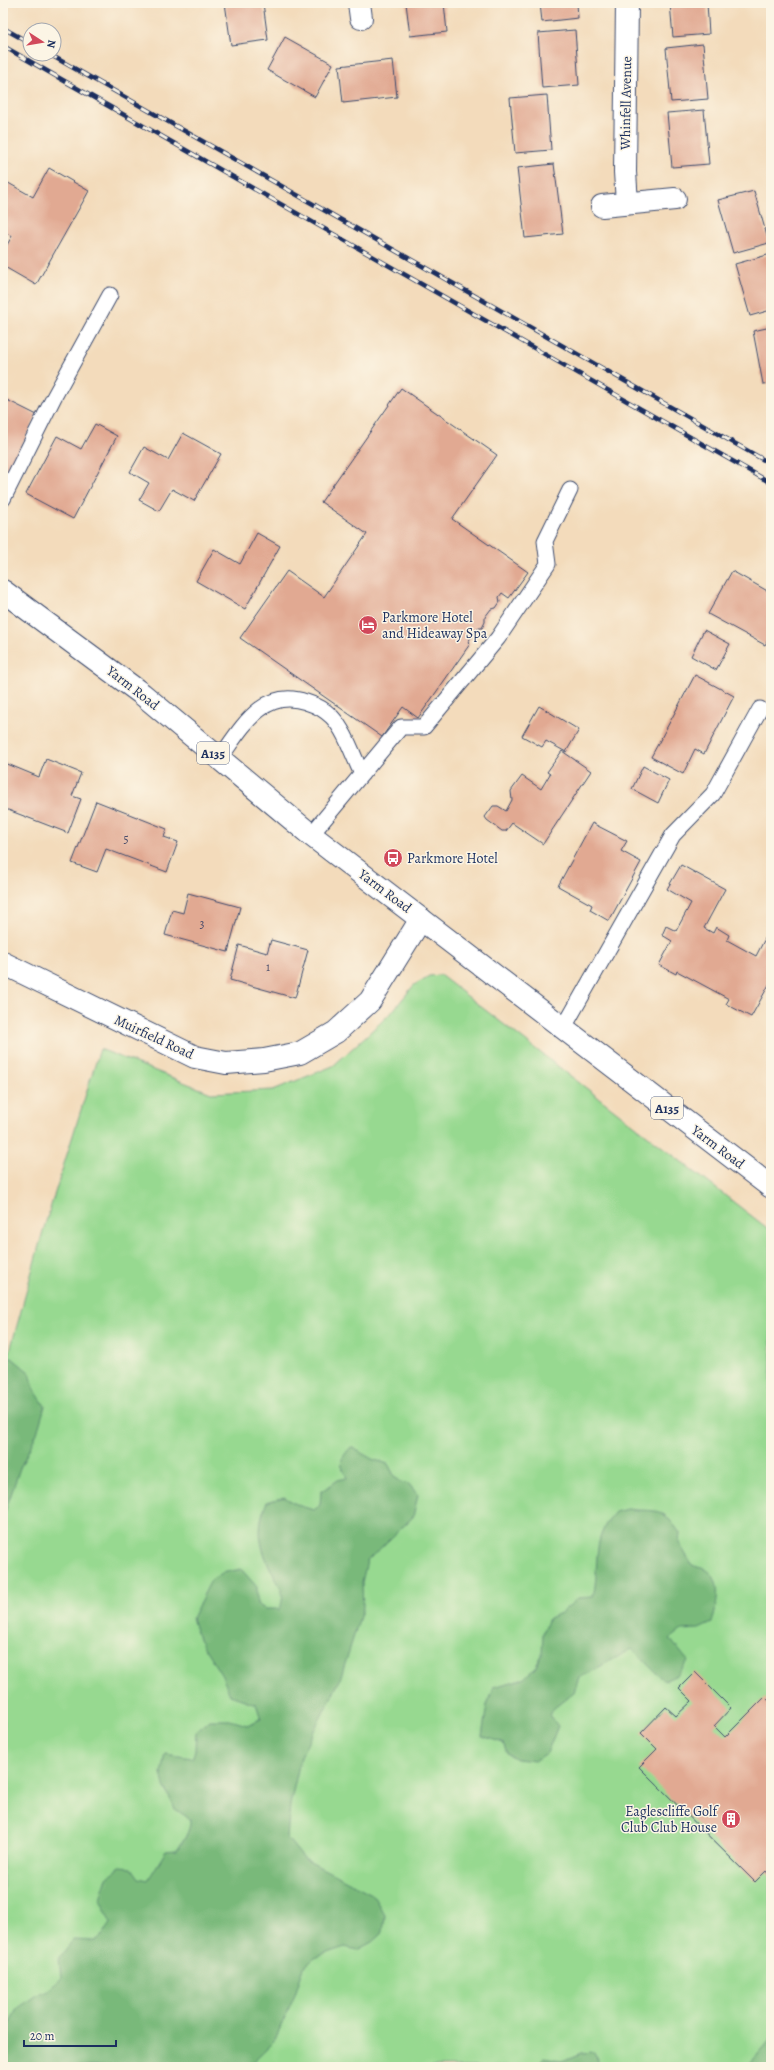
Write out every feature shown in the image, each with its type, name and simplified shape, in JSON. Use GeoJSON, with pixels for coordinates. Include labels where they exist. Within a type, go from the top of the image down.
{"type":"FeatureCollection","features":[{"type":"Feature","properties":{"kind":"main road","name":"Whinfell Avenue"},"geometry":{"type":"LineString","coordinates":[[627,3],[625,172],[627,203]]}},
{"type":"Feature","properties":{"kind":"main road"},"geometry":{"type":"LineString","coordinates":[[602,206],[674,198]]}},
{"type":"Feature","properties":{"kind":"main road","name":"Yarm Road"},"geometry":{"type":"LineString","coordinates":[[3,591],[37,614],[142,694],[311,835],[771,1187]]}},
{"type":"Feature","properties":{"kind":"main road","name":"Muirfield Road"},"geometry":{"type":"LineString","coordinates":[[3,964],[195,1057],[226,1064],[264,1060],[300,1053],[336,1032],[370,1001],[421,919]]}},
{"type":"Feature","properties":{"kind":"lane"},"geometry":{"type":"LineString","coordinates":[[3,499],[54,397],[110,295]]}},
{"type":"Feature","properties":{"kind":"lane"},"geometry":{"type":"LineString","coordinates":[[311,835],[401,727],[424,727],[498,638],[548,564],[545,541],[570,490]]}},
{"type":"Feature","properties":{"kind":"lane"},"geometry":{"type":"LineString","coordinates":[[220,758],[251,716],[266,703],[282,699],[298,699],[317,706],[332,718],[362,774]]}},
{"type":"Feature","properties":{"kind":"lane"},"geometry":{"type":"LineString","coordinates":[[563,1029],[673,835],[713,794],[760,709]]}},
{"type":"Feature","properties":{"kind":"green space"},"geometry":{"type":"Polygon","coordinates":[[[440,975],[771,1231],[771,2067],[3,2067],[3,1376],[43,1231],[100,1049],[211,1093],[273,1090],[333,1066],[391,1013],[414,985],[429,976],[440,975]]]}},
{"type":"Feature","properties":{"kind":"green space"},"geometry":{"type":"Polygon","coordinates":[[[5,1358],[12,1358],[30,1373],[34,1389],[45,1406],[37,1433],[20,1468],[3,1518],[3,1360],[5,1358]]]}},
{"type":"Feature","properties":{"kind":"green space"},"geometry":{"type":"Polygon","coordinates":[[[351,1447],[372,1459],[388,1464],[395,1477],[401,1482],[409,1484],[418,1495],[413,1517],[367,1561],[362,1582],[363,1607],[340,1680],[301,1756],[290,1805],[287,1838],[304,1859],[372,1894],[385,1915],[383,1932],[372,1942],[357,1950],[345,1947],[315,1958],[304,1967],[295,1994],[274,2042],[248,2067],[3,2067],[3,2035],[17,2009],[39,1993],[46,1991],[61,1978],[59,1958],[73,1940],[95,1941],[103,1935],[110,1922],[100,1899],[107,1878],[120,1867],[132,1868],[139,1878],[148,1880],[166,1851],[176,1850],[186,1836],[190,1819],[175,1809],[164,1786],[161,1773],[165,1754],[192,1758],[195,1751],[196,1731],[209,1720],[230,1720],[247,1725],[261,1719],[256,1704],[230,1695],[222,1676],[199,1639],[192,1618],[211,1580],[222,1573],[241,1569],[257,1587],[257,1604],[265,1609],[280,1609],[282,1603],[281,1589],[264,1554],[260,1537],[263,1511],[267,1502],[284,1497],[300,1506],[314,1510],[320,1505],[321,1492],[338,1480],[347,1478],[342,1464],[342,1458],[351,1447]]]}},
{"type":"Feature","properties":{"kind":"green space"},"geometry":{"type":"Polygon","coordinates":[[[627,1509],[652,1511],[662,1514],[680,1533],[679,1543],[692,1565],[707,1570],[712,1575],[716,1581],[717,1602],[712,1623],[699,1629],[682,1630],[670,1639],[688,1661],[677,1675],[664,1681],[632,1649],[579,1678],[574,1692],[554,1708],[549,1715],[558,1726],[547,1753],[535,1761],[516,1759],[507,1753],[503,1743],[482,1736],[487,1705],[493,1687],[523,1679],[535,1668],[542,1655],[543,1633],[549,1618],[561,1613],[578,1598],[593,1597],[596,1579],[598,1544],[601,1536],[606,1524],[615,1512],[627,1509]]]}},
{"type":"Feature","properties":{"kind":"green space"},"geometry":{"type":"Polygon","coordinates":[[[771,2039],[771,2067],[747,2067],[771,2039]]]}},
{"type":"Feature","properties":{"kind":"green space"},"geometry":{"type":"Polygon","coordinates":[[[594,2052],[600,2067],[534,2067],[543,2058],[562,2061],[581,2053],[594,2052]]]}},
{"type":"Feature","properties":{"kind":"building"},"geometry":{"type":"Polygon","coordinates":[[[225,3],[263,3],[268,40],[231,45],[225,3]]]}},
{"type":"Feature","properties":{"kind":"building"},"geometry":{"type":"Polygon","coordinates":[[[406,3],[444,3],[447,32],[410,36],[406,3]]]}},
{"type":"Feature","properties":{"kind":"building"},"geometry":{"type":"Polygon","coordinates":[[[540,3],[577,3],[578,18],[542,22],[540,3]]]}},
{"type":"Feature","properties":{"kind":"building"},"geometry":{"type":"Polygon","coordinates":[[[670,3],[707,3],[709,34],[673,37],[670,3]]]}},
{"type":"Feature","properties":{"kind":"building"},"geometry":{"type":"Polygon","coordinates":[[[575,30],[579,85],[542,88],[538,33],[575,30]]]}},
{"type":"Feature","properties":{"kind":"building"},"geometry":{"type":"Polygon","coordinates":[[[285,37],[333,64],[315,97],[267,70],[285,37]]]}},
{"type":"Feature","properties":{"kind":"building"},"geometry":{"type":"Polygon","coordinates":[[[703,44],[708,99],[671,102],[666,48],[703,44]]]}},
{"type":"Feature","properties":{"kind":"building"},"geometry":{"type":"Polygon","coordinates":[[[393,60],[397,97],[343,103],[339,66],[393,60]]]}},
{"type":"Feature","properties":{"kind":"building"},"geometry":{"type":"Polygon","coordinates":[[[547,95],[551,150],[515,153],[510,98],[547,95]]]}},
{"type":"Feature","properties":{"kind":"building"},"geometry":{"type":"Polygon","coordinates":[[[704,110],[709,164],[672,167],[667,113],[704,110]]]}},
{"type":"Feature","properties":{"kind":"building"},"geometry":{"type":"Polygon","coordinates":[[[554,164],[563,234],[525,238],[517,168],[554,164]]]}},
{"type":"Feature","properties":{"kind":"building"},"geometry":{"type":"Polygon","coordinates":[[[49,168],[89,191],[36,285],[3,266],[3,252],[12,236],[3,231],[3,180],[33,197],[49,168]]]}},
{"type":"Feature","properties":{"kind":"building"},"geometry":{"type":"Polygon","coordinates":[[[754,191],[769,243],[733,253],[718,200],[754,191]]]}},
{"type":"Feature","properties":{"kind":"building"},"geometry":{"type":"Polygon","coordinates":[[[771,254],[771,310],[750,316],[735,264],[771,254]]]}},
{"type":"Feature","properties":{"kind":"building"},"geometry":{"type":"Polygon","coordinates":[[[771,327],[771,383],[763,384],[753,331],[771,327]]]}},
{"type":"Feature","properties":{"kind":"building"},"geometry":{"type":"Polygon","coordinates":[[[401,388],[497,455],[452,519],[528,572],[509,598],[502,593],[499,597],[500,602],[496,608],[491,609],[485,617],[485,622],[482,628],[477,628],[468,642],[470,644],[418,718],[403,707],[382,737],[240,638],[287,571],[324,597],[367,534],[321,502],[401,388]]]}},
{"type":"Feature","properties":{"kind":"building"},"geometry":{"type":"Polygon","coordinates":[[[3,398],[37,415],[8,475],[3,472],[3,398]]]}},
{"type":"Feature","properties":{"kind":"building"},"geometry":{"type":"Polygon","coordinates":[[[95,424],[117,436],[73,519],[26,494],[57,436],[81,449],[95,424]]]}},
{"type":"Feature","properties":{"kind":"building"},"geometry":{"type":"Polygon","coordinates":[[[183,433],[221,454],[194,501],[172,489],[159,511],[139,500],[149,483],[130,472],[144,447],[168,460],[183,433]]]}},
{"type":"Feature","properties":{"kind":"building"},"geometry":{"type":"Polygon","coordinates":[[[257,533],[280,546],[245,609],[196,581],[214,549],[240,564],[257,533]]]}},
{"type":"Feature","properties":{"kind":"building"},"geometry":{"type":"Polygon","coordinates":[[[732,571],[771,593],[771,635],[765,645],[708,614],[732,571]]]}},
{"type":"Feature","properties":{"kind":"building"},"geometry":{"type":"Polygon","coordinates":[[[704,630],[730,644],[716,670],[691,656],[704,630]]]}},
{"type":"Feature","properties":{"kind":"building"},"geometry":{"type":"Polygon","coordinates":[[[695,675],[734,696],[704,754],[695,749],[683,774],[651,757],[695,675]]]}},
{"type":"Feature","properties":{"kind":"building"},"geometry":{"type":"Polygon","coordinates":[[[539,706],[579,730],[566,752],[546,741],[542,747],[522,736],[539,706]]]}},
{"type":"Feature","properties":{"kind":"building"},"geometry":{"type":"Polygon","coordinates":[[[562,751],[591,771],[543,844],[512,823],[506,831],[502,831],[487,820],[485,817],[493,806],[498,806],[506,811],[512,800],[511,791],[522,776],[541,789],[550,774],[547,772],[562,751]]]}},
{"type":"Feature","properties":{"kind":"building"},"geometry":{"type":"Polygon","coordinates":[[[46,759],[81,773],[72,796],[81,799],[68,833],[3,808],[3,767],[5,763],[39,777],[46,759]]]}},
{"type":"Feature","properties":{"kind":"building"},"geometry":{"type":"Polygon","coordinates":[[[643,766],[669,780],[658,803],[632,789],[643,766]]]}},
{"type":"Feature","properties":{"kind":"building"},"geometry":{"type":"Polygon","coordinates":[[[96,801],[167,829],[164,837],[178,842],[167,872],[106,849],[97,872],[72,863],[96,801]]]}},
{"type":"Feature","properties":{"kind":"building"},"geometry":{"type":"Polygon","coordinates":[[[592,823],[627,841],[621,851],[641,862],[609,921],[590,910],[592,905],[558,886],[592,823]]]}},
{"type":"Feature","properties":{"kind":"building"},"geometry":{"type":"Polygon","coordinates":[[[681,865],[725,889],[704,928],[713,933],[716,927],[729,935],[727,940],[756,956],[771,927],[771,981],[751,1017],[726,1004],[729,999],[677,971],[676,974],[659,965],[672,941],[662,935],[666,926],[676,931],[691,903],[667,889],[681,865]]]}},
{"type":"Feature","properties":{"kind":"building"},"geometry":{"type":"Polygon","coordinates":[[[188,893],[240,907],[228,952],[165,935],[172,910],[183,913],[188,893]]]}},
{"type":"Feature","properties":{"kind":"building"},"geometry":{"type":"Polygon","coordinates":[[[271,940],[308,950],[295,998],[230,980],[239,945],[267,953],[271,940]]]}},
{"type":"Feature","properties":{"kind":"building","name":"Eaglescliffe Golf Club Club House"},"geometry":{"type":"Polygon","coordinates":[[[695,1672],[731,1708],[714,1726],[725,1737],[765,1697],[771,1703],[771,1877],[766,1871],[755,1882],[639,1767],[657,1749],[641,1733],[666,1707],[676,1716],[692,1701],[679,1688],[695,1672]]]}},
{"type":"Feature","properties":{"kind":"railway"},"geometry":{"type":"LineString","coordinates":[[3,28],[22,39]]}},
{"type":"Feature","properties":{"kind":"railway"},"geometry":{"type":"LineString","coordinates":[[3,46],[771,483]]}},
{"type":"Feature","properties":{"kind":"railway"},"geometry":{"type":"LineString","coordinates":[[62,61],[771,464]]}},
{"type":"Feature","properties":{"kind":"place","name":"Parkmore Hotel and Hideaway Spa"},"geometry":{"type":"Point","coordinates":[368,625]}},
{"type":"Feature","properties":{"kind":"place","name":"Parkmore Hotel"},"geometry":{"type":"Point","coordinates":[393,858]}},
{"type":"Feature","properties":{"kind":"place","name":"Eaglescliffe Golf Club Club House"},"geometry":{"type":"Point","coordinates":[731,1819]}}]}
